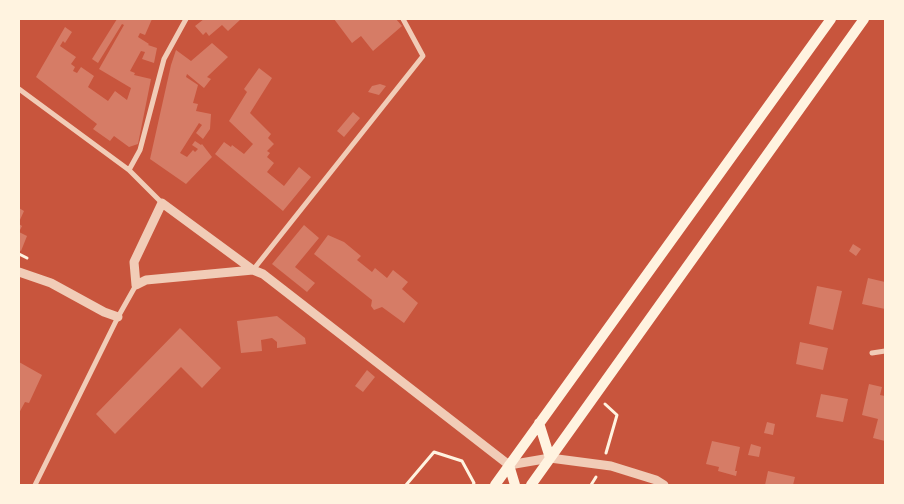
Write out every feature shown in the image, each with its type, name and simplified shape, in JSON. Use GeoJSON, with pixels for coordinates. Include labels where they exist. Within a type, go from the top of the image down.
{"type":"FeatureCollection","features":[{"type":"Feature","properties":{"kind":"main road"},"geometry":{"type":"LineString","coordinates":[[495,485],[831,19]]}},
{"type":"Feature","properties":{"kind":"main road"},"geometry":{"type":"LineString","coordinates":[[531,485],[864,19]]}},
{"type":"Feature","properties":{"kind":"main road"},"geometry":{"type":"LineString","coordinates":[[539,422],[550,458]]}},
{"type":"Feature","properties":{"kind":"main road"},"geometry":{"type":"LineString","coordinates":[[508,466],[515,485]]}},
{"type":"Feature","properties":{"kind":"street"},"geometry":{"type":"LineString","coordinates":[[129,170],[140,150],[164,59],[186,19]]}},
{"type":"Feature","properties":{"kind":"street"},"geometry":{"type":"LineString","coordinates":[[35,485],[118,317],[136,285],[146,280],[253,270],[423,56],[403,19]]}},
{"type":"Feature","properties":{"kind":"street"},"geometry":{"type":"LineString","coordinates":[[19,89],[129,170],[162,203],[253,270],[263,274],[508,466],[550,458],[603,465],[656,480],[664,485]]}},
{"type":"Feature","properties":{"kind":"street"},"geometry":{"type":"LineString","coordinates":[[136,285],[134,262],[162,203]]}},
{"type":"Feature","properties":{"kind":"street"},"geometry":{"type":"LineString","coordinates":[[19,272],[50,284],[104,312],[118,317]]}},
{"type":"Feature","properties":{"kind":"street"},"geometry":{"type":"LineString","coordinates":[[872,353],[885,351]]}},
{"type":"Feature","properties":{"kind":"path"},"geometry":{"type":"LineString","coordinates":[[596,396],[617,415],[603,465]]}},
{"type":"Feature","properties":{"kind":"path"},"geometry":{"type":"LineString","coordinates":[[406,485],[434,452],[462,461],[474,482],[473,485]]}},
{"type":"Feature","properties":{"kind":"building"},"geometry":{"type":"Polygon","coordinates":[[[117,19],[152,19],[145,35],[140,33],[138,37],[148,45],[157,48],[154,63],[142,59],[145,52],[141,51],[130,71],[135,73],[134,75],[151,79],[138,144],[129,147],[114,136],[110,141],[93,129],[97,124],[36,77],[65,27],[72,32],[65,43],[63,41],[60,46],[76,57],[71,64],[75,67],[73,71],[77,73],[81,67],[94,76],[88,87],[108,101],[115,91],[127,100],[131,88],[99,69],[124,25],[122,24],[98,63],[92,59],[117,19]]]}},
{"type":"Feature","properties":{"kind":"building"},"geometry":{"type":"Polygon","coordinates":[[[204,19],[241,19],[228,31],[222,25],[209,36],[206,32],[203,35],[195,26],[204,19]]]}},
{"type":"Feature","properties":{"kind":"building"},"geometry":{"type":"Polygon","coordinates":[[[334,19],[396,19],[402,26],[373,51],[361,36],[352,43],[334,19]]]}},
{"type":"Feature","properties":{"kind":"building"},"geometry":{"type":"Polygon","coordinates":[[[212,43],[228,57],[207,77],[211,79],[204,88],[187,74],[186,77],[198,85],[193,103],[198,104],[196,111],[211,114],[210,129],[203,139],[196,133],[202,125],[199,123],[180,153],[187,157],[193,150],[195,152],[198,149],[192,145],[195,141],[202,144],[212,157],[186,184],[150,159],[176,50],[191,61],[212,43]]]}},
{"type":"Feature","properties":{"kind":"building"},"geometry":{"type":"Polygon","coordinates":[[[259,68],[272,78],[250,113],[271,134],[268,138],[274,144],[267,151],[270,153],[267,157],[274,163],[267,172],[284,186],[299,167],[311,177],[283,211],[215,154],[224,142],[231,147],[232,145],[244,154],[253,144],[229,121],[247,92],[244,89],[259,68]]]}},
{"type":"Feature","properties":{"kind":"building"},"geometry":{"type":"Polygon","coordinates":[[[380,84],[386,86],[379,95],[368,92],[372,86],[380,84]]]}},
{"type":"Feature","properties":{"kind":"building"},"geometry":{"type":"Polygon","coordinates":[[[353,112],[360,118],[344,137],[337,131],[353,112]]]}},
{"type":"Feature","properties":{"kind":"building"},"geometry":{"type":"Polygon","coordinates":[[[19,208],[24,211],[19,222],[19,208]]]}},
{"type":"Feature","properties":{"kind":"building"},"geometry":{"type":"Polygon","coordinates":[[[304,225],[319,238],[295,267],[315,283],[307,292],[272,264],[304,225]]]}},
{"type":"Feature","properties":{"kind":"building"},"geometry":{"type":"Polygon","coordinates":[[[19,232],[27,236],[21,251],[19,250],[19,232]]]}},
{"type":"Feature","properties":{"kind":"building"},"geometry":{"type":"Polygon","coordinates":[[[328,235],[344,242],[361,256],[357,260],[372,272],[375,268],[387,278],[393,270],[408,282],[402,289],[418,303],[404,323],[382,307],[374,310],[371,306],[372,300],[314,254],[328,235]]]}},
{"type":"Feature","properties":{"kind":"building"},"geometry":{"type":"Polygon","coordinates":[[[853,244],[861,249],[856,256],[849,251],[853,244]]]}},
{"type":"Feature","properties":{"kind":"building"},"geometry":{"type":"Polygon","coordinates":[[[868,278],[885,282],[885,309],[862,304],[868,278]]]}},
{"type":"Feature","properties":{"kind":"building"},"geometry":{"type":"Polygon","coordinates":[[[817,286],[842,291],[833,330],[809,324],[817,286]]]}},
{"type":"Feature","properties":{"kind":"building"},"geometry":{"type":"Polygon","coordinates":[[[277,316],[305,338],[306,344],[277,348],[277,342],[272,338],[261,340],[262,351],[241,353],[237,321],[277,316]]]}},
{"type":"Feature","properties":{"kind":"building"},"geometry":{"type":"Polygon","coordinates":[[[180,328],[221,368],[202,388],[181,367],[115,434],[96,414],[180,328]]]}},
{"type":"Feature","properties":{"kind":"building"},"geometry":{"type":"Polygon","coordinates":[[[800,342],[828,348],[823,370],[796,364],[800,342]]]}},
{"type":"Feature","properties":{"kind":"building"},"geometry":{"type":"Polygon","coordinates":[[[19,362],[42,375],[29,403],[25,402],[19,413],[19,362]]]}},
{"type":"Feature","properties":{"kind":"building"},"geometry":{"type":"Polygon","coordinates":[[[367,370],[375,377],[363,392],[355,386],[367,370]]]}},
{"type":"Feature","properties":{"kind":"building"},"geometry":{"type":"Polygon","coordinates":[[[869,384],[882,387],[880,395],[885,396],[885,441],[873,438],[878,419],[862,415],[869,384]]]}},
{"type":"Feature","properties":{"kind":"building"},"geometry":{"type":"Polygon","coordinates":[[[821,394],[848,399],[843,422],[816,417],[821,394]]]}},
{"type":"Feature","properties":{"kind":"building"},"geometry":{"type":"Polygon","coordinates":[[[767,422],[775,424],[773,435],[764,433],[767,422]]]}},
{"type":"Feature","properties":{"kind":"building"},"geometry":{"type":"Polygon","coordinates":[[[712,441],[740,447],[735,471],[737,471],[736,476],[718,471],[719,467],[706,464],[712,441]]]}},
{"type":"Feature","properties":{"kind":"building"},"geometry":{"type":"Polygon","coordinates":[[[751,444],[761,447],[759,457],[748,455],[751,444]]]}},
{"type":"Feature","properties":{"kind":"building"},"geometry":{"type":"Polygon","coordinates":[[[768,471],[795,477],[793,485],[765,485],[768,471]]]}}]}
